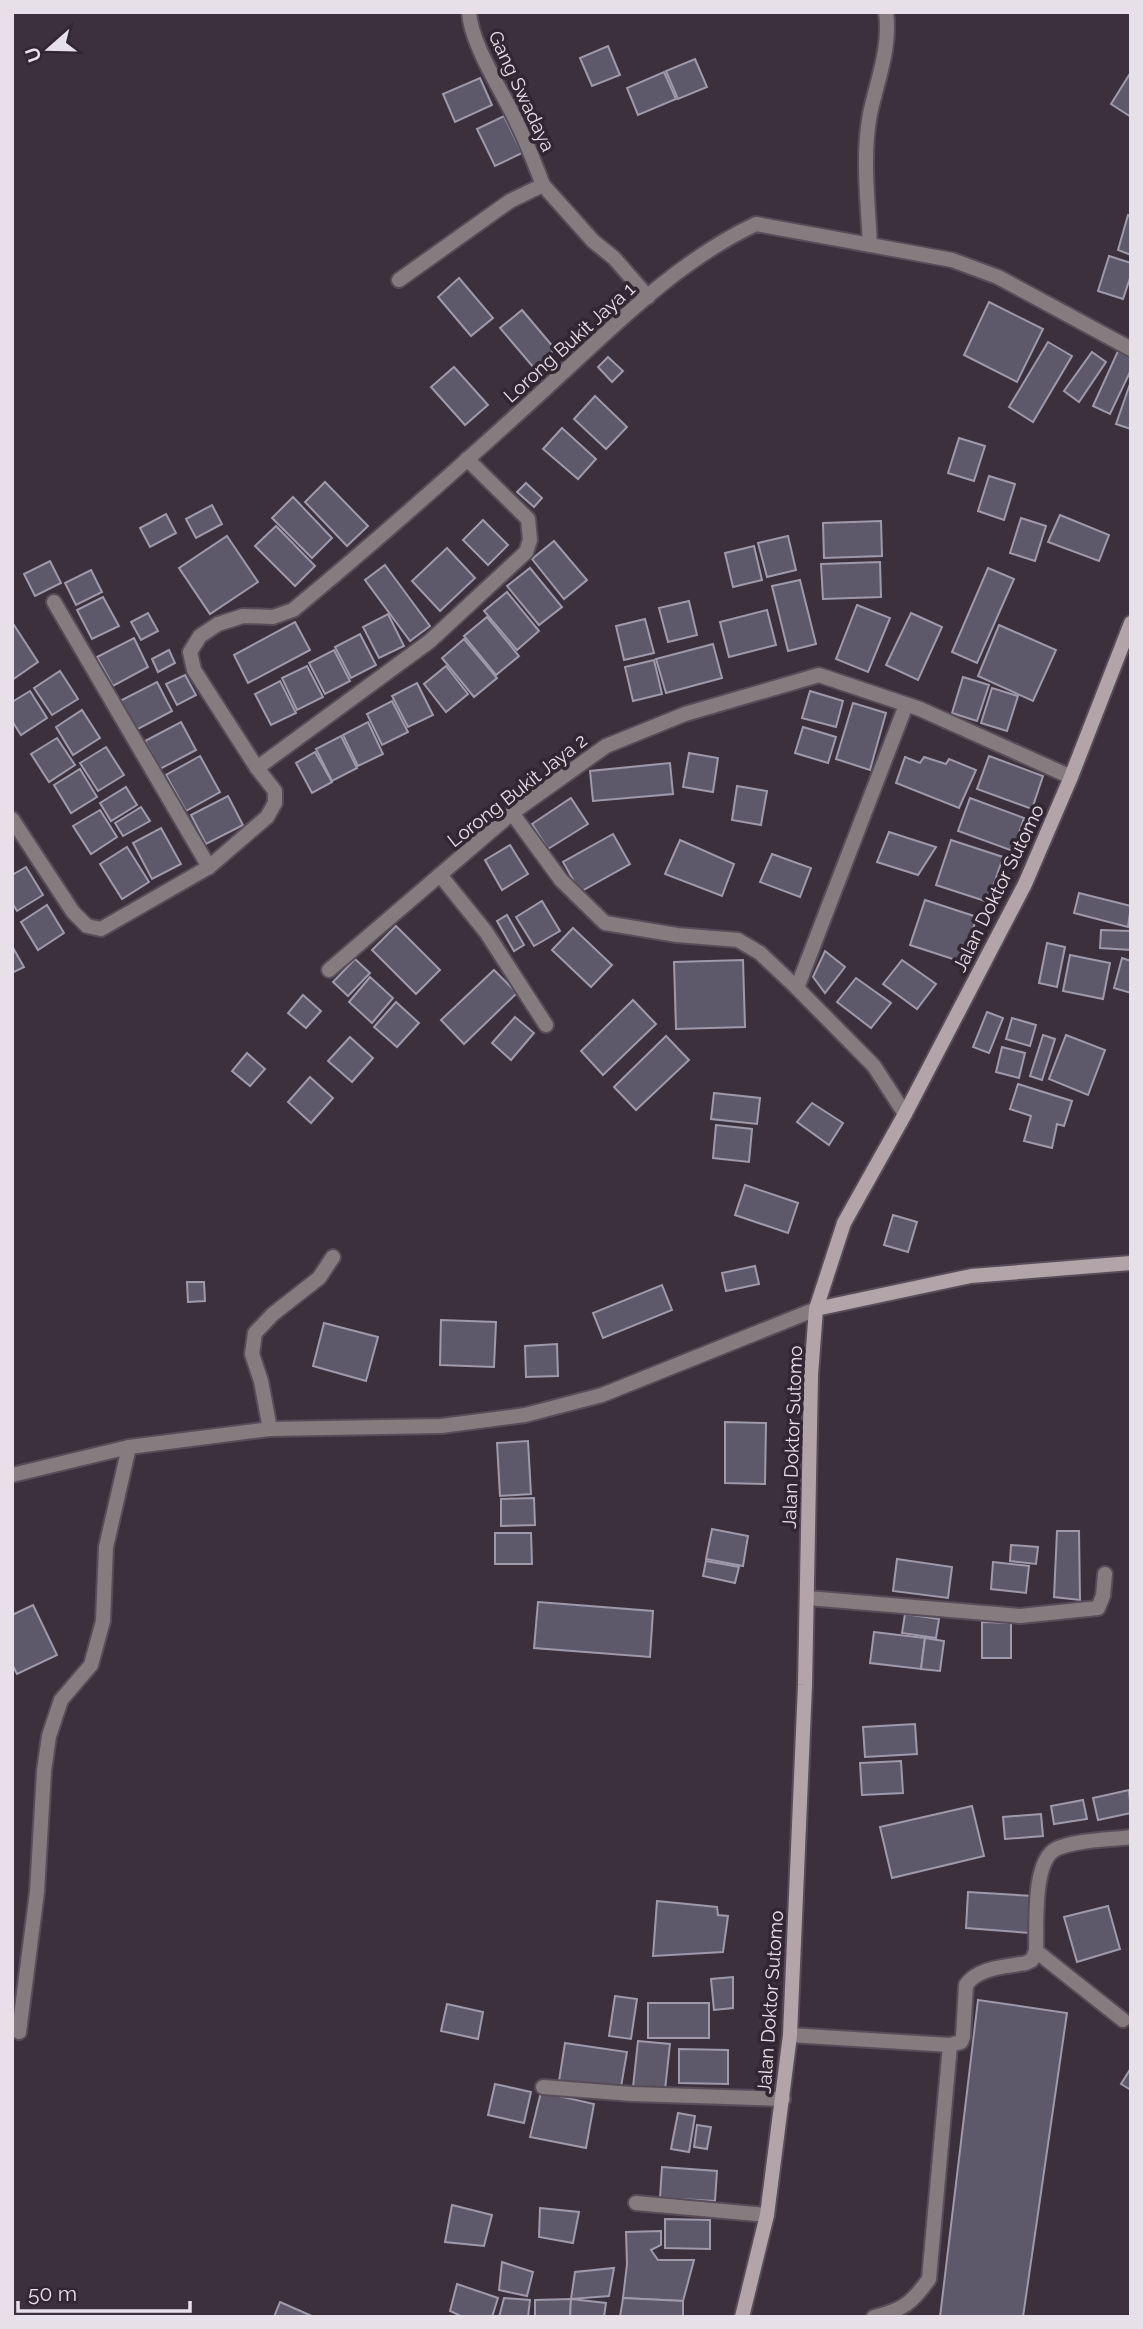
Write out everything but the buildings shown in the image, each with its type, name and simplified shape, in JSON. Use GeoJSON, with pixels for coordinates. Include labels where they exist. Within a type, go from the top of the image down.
{"type":"FeatureCollection","features":[{"type":"Feature","properties":{"kind":"street","name":"Gang Swadaya"},"geometry":{"type":"LineString","coordinates":[[469,12],[478,45],[519,125],[542,184],[648,297]]}},
{"type":"Feature","properties":{"kind":"street"},"geometry":{"type":"LineString","coordinates":[[870,245],[867,164],[870,115],[884,55],[886,12]]}},
{"type":"Feature","properties":{"kind":"street"},"geometry":{"type":"LineString","coordinates":[[399,280],[510,201],[542,184]]}},
{"type":"Feature","properties":{"kind":"street","name":"Lorong Bukit Jaya 1"},"geometry":{"type":"LineString","coordinates":[[12,819],[73,912],[87,926],[101,929],[209,867],[267,817],[275,803],[275,791],[257,768],[194,670],[190,652],[200,636],[218,624],[243,617],[273,617],[293,610],[648,297],[697,257],[730,236],[756,224],[952,260],[998,277],[1131,349]]}},
{"type":"Feature","properties":{"kind":"street"},"geometry":{"type":"LineString","coordinates":[[257,768],[430,641],[526,552],[530,540],[528,519],[467,459]]}},
{"type":"Feature","properties":{"kind":"street"},"geometry":{"type":"LineString","coordinates":[[54,602],[209,867]]}},
{"type":"Feature","properties":{"kind":"street","name":"Jalan Doktor Sutomo"},"geometry":{"type":"LineString","coordinates":[[742,2317],[767,2215],[790,2035],[808,1598],[811,1375],[816,1309],[844,1223],[905,1114],[1026,884],[1131,623]]}},
{"type":"Feature","properties":{"kind":"street","name":"Lorong Bukit Jaya 2"},"geometry":{"type":"LineString","coordinates":[[329,970],[512,813],[606,746],[685,713],[819,675],[920,709],[1071,777]]}},
{"type":"Feature","properties":{"kind":"street"},"geometry":{"type":"LineString","coordinates":[[797,988],[906,705]]}},
{"type":"Feature","properties":{"kind":"street"},"geometry":{"type":"LineString","coordinates":[[512,813],[561,880],[605,923],[677,935],[738,940],[760,954],[874,1066],[905,1114]]}},
{"type":"Feature","properties":{"kind":"street"},"geometry":{"type":"LineString","coordinates":[[440,875],[486,932],[547,1025]]}},
{"type":"Feature","properties":{"kind":"street"},"geometry":{"type":"LineString","coordinates":[[270,1429],[261,1381],[252,1354],[255,1333],[273,1314],[318,1278],[333,1257]]}},
{"type":"Feature","properties":{"kind":"street"},"geometry":{"type":"LineString","coordinates":[[12,1475],[129,1447],[270,1429],[441,1426],[525,1415],[602,1395],[816,1309],[971,1276],[1131,1263]]}},
{"type":"Feature","properties":{"kind":"street"},"geometry":{"type":"LineString","coordinates":[[14,2030],[37,1892],[44,1771],[49,1737],[61,1700],[91,1665],[103,1621],[106,1547],[129,1447]]}},
{"type":"Feature","properties":{"kind":"street"},"geometry":{"type":"LineString","coordinates":[[808,1598],[1020,1616],[1098,1608],[1103,1597],[1105,1574]]}},
{"type":"Feature","properties":{"kind":"street"},"geometry":{"type":"LineString","coordinates":[[790,2035],[950,2045],[961,2042],[966,1985],[970,1979],[979,1973],[1026,1963],[1032,1960],[1037,1951],[1039,1875],[1053,1850],[1131,1837]]}},
{"type":"Feature","properties":{"kind":"street"},"geometry":{"type":"LineString","coordinates":[[1037,1951],[1124,2020]]}},
{"type":"Feature","properties":{"kind":"street"},"geometry":{"type":"LineString","coordinates":[[874,2317],[893,2312],[914,2301],[929,2279],[950,2045]]}},
{"type":"Feature","properties":{"kind":"street"},"geometry":{"type":"LineString","coordinates":[[543,2087],[632,2094],[783,2099]]}},
{"type":"Feature","properties":{"kind":"street"},"geometry":{"type":"LineString","coordinates":[[636,2203],[767,2215]]}}]}
